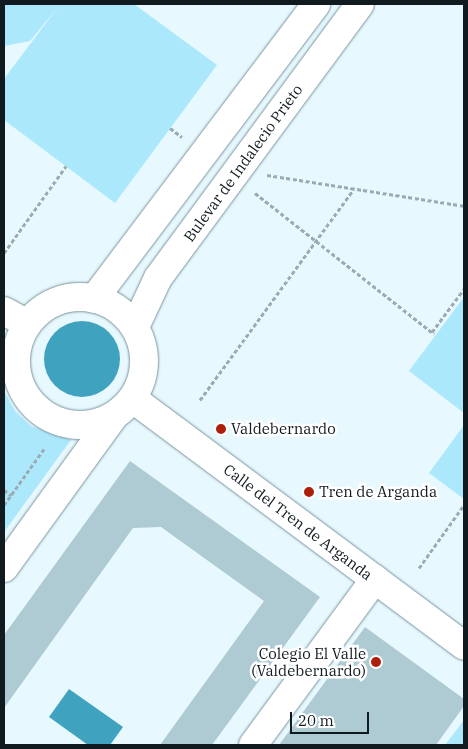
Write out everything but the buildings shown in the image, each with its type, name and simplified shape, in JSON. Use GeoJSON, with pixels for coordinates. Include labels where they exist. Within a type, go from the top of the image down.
{"type":"FeatureCollection","features":[{"type":"Feature","properties":{"kind":"street"},"geometry":{"type":"LineString","coordinates":[[94,299],[316,4]]}},
{"type":"Feature","properties":{"kind":"street","name":"Bulevar de Indalecio Prieto"},"geometry":{"type":"LineString","coordinates":[[135,327],[158,278],[360,4]]}},
{"type":"Feature","properties":{"kind":"street"},"geometry":{"type":"LineString","coordinates":[[4,568],[140,386],[144,356],[135,327],[117,309],[94,299],[64,299],[37,313],[16,345]]}},
{"type":"Feature","properties":{"kind":"street"},"geometry":{"type":"LineString","coordinates":[[4,311],[16,345],[18,380],[25,395],[42,413],[65,424],[82,426],[123,407]]}},
{"type":"Feature","properties":{"kind":"street","name":"Calle del Tren de Arganda"},"geometry":{"type":"LineString","coordinates":[[123,407],[375,579],[464,646]]}},
{"type":"Feature","properties":{"kind":"street"},"geometry":{"type":"LineString","coordinates":[[253,745],[375,579]]}},
{"type":"Feature","properties":{"kind":"path"},"geometry":{"type":"LineString","coordinates":[[170,128],[183,137]]}},
{"type":"Feature","properties":{"kind":"path"},"geometry":{"type":"LineString","coordinates":[[4,253],[66,166]]}},
{"type":"Feature","properties":{"kind":"path"},"geometry":{"type":"LineString","coordinates":[[261,174],[464,206]]}},
{"type":"Feature","properties":{"kind":"path"},"geometry":{"type":"LineString","coordinates":[[200,400],[354,188]]}},
{"type":"Feature","properties":{"kind":"path"},"geometry":{"type":"LineString","coordinates":[[250,190],[433,333],[464,289]]}},
{"type":"Feature","properties":{"kind":"path"},"geometry":{"type":"LineString","coordinates":[[4,505],[44,449]]}},
{"type":"Feature","properties":{"kind":"path"},"geometry":{"type":"LineString","coordinates":[[4,490],[11,495]]}},
{"type":"Feature","properties":{"kind":"path"},"geometry":{"type":"LineString","coordinates":[[419,568],[464,505]]}},
{"type":"Feature","properties":{"kind":"shaded area"},"geometry":{"type":"Polygon","coordinates":[[[4,4],[134,4],[217,65],[115,203],[4,120],[4,79],[58,7],[30,41],[4,46],[4,4]]]}},
{"type":"Feature","properties":{"kind":"shaded area"},"geometry":{"type":"Polygon","coordinates":[[[464,297],[464,413],[409,371],[464,297]]]}},
{"type":"Feature","properties":{"kind":"shaded area"},"geometry":{"type":"Polygon","coordinates":[[[82,321],[97,324],[109,332],[117,344],[120,359],[117,374],[109,386],[97,394],[82,397],[67,394],[55,386],[47,374],[44,359],[47,344],[55,332],[67,324],[82,321]]]}},
{"type":"Feature","properties":{"kind":"shaded area"},"geometry":{"type":"Polygon","coordinates":[[[4,391],[15,411],[31,426],[71,440],[4,532],[4,391]]]}},
{"type":"Feature","properties":{"kind":"shaded area"},"geometry":{"type":"Polygon","coordinates":[[[464,425],[464,499],[429,473],[464,425]]]}},
{"type":"Feature","properties":{"kind":"shaded area"},"geometry":{"type":"Polygon","coordinates":[[[69,689],[123,727],[110,745],[88,745],[49,717],[69,689]]]}},
{"type":"Feature","properties":{"kind":"shaded area"},"geometry":{"type":"Polygon","coordinates":[[[464,720],[464,745],[445,745],[464,720]]]}},
{"type":"Feature","properties":{"kind":"place","name":"Valdebernardo"},"geometry":{"type":"Point","coordinates":[221,429]}},
{"type":"Feature","properties":{"kind":"place","name":"Tren de Arganda"},"geometry":{"type":"Point","coordinates":[309,492]}},
{"type":"Feature","properties":{"kind":"place","name":"Colegio El Valle (Valdebernardo)"},"geometry":{"type":"Point","coordinates":[376,662]}}]}
